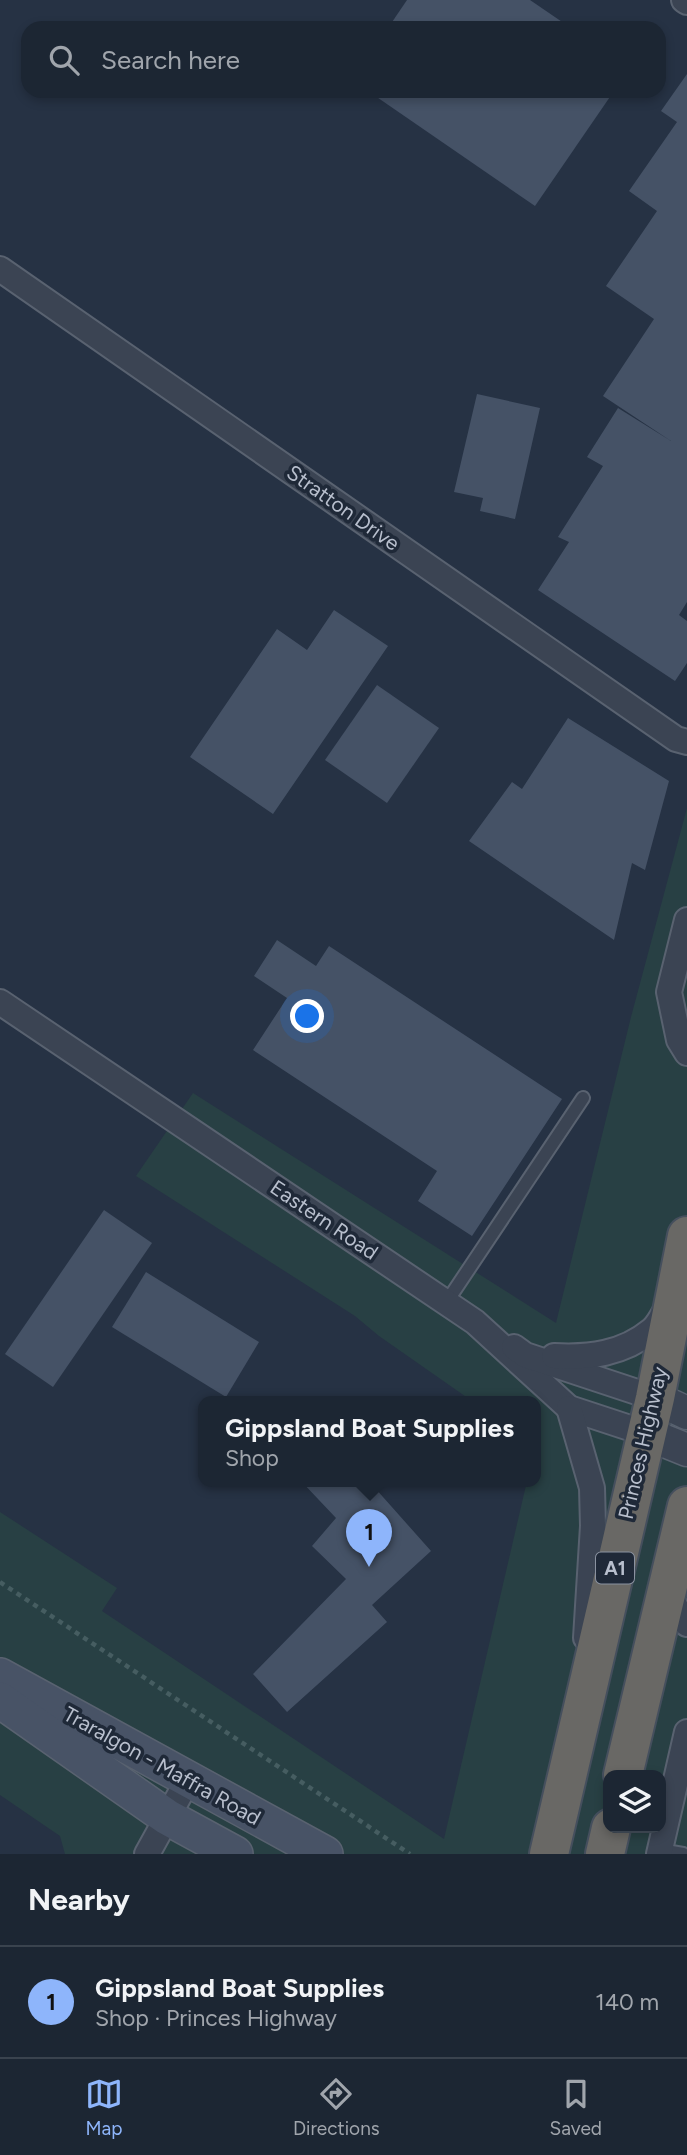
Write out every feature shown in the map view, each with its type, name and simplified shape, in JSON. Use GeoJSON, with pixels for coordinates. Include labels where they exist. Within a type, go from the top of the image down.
{"type":"FeatureCollection","features":[{"type":"Feature","properties":{"kind":"highway","name":"Princes Highway"},"geometry":{"type":"LineString","coordinates":[[549,1854],[584,1703],[662,1415],[674,1297],[687,1236]]}},
{"type":"Feature","properties":{"kind":"highway"},"geometry":{"type":"LineString","coordinates":[[624,1770],[675,1566],[687,1506]]}},
{"type":"Feature","properties":{"kind":"highway"},"geometry":{"type":"LineString","coordinates":[[605,1854],[610,1833]]}},
{"type":"Feature","properties":{"kind":"main road","name":"Traralgon - Maffra Road"},"geometry":{"type":"LineString","coordinates":[[0,1676],[325,1854]]}},
{"type":"Feature","properties":{"kind":"main road","name":"Traralgon - Maffra Road"},"geometry":{"type":"LineString","coordinates":[[0,1700],[167,1817],[235,1854]]}},
{"type":"Feature","properties":{"kind":"street","name":"Stratton Drive"},"geometry":{"type":"LineString","coordinates":[[0,269],[676,739],[687,742]]}},
{"type":"Feature","properties":{"kind":"street"},"geometry":{"type":"LineString","coordinates":[[687,920],[669,992],[679,1040],[687,1053]]}},
{"type":"Feature","properties":{"kind":"street","name":"Eastern Road"},"geometry":{"type":"LineString","coordinates":[[0,1002],[475,1322],[569,1408],[662,1415]]}},
{"type":"Feature","properties":{"kind":"street"},"geometry":{"type":"LineString","coordinates":[[525,1354],[584,1358],[619,1350],[653,1329],[674,1297]]}},
{"type":"Feature","properties":{"kind":"street"},"geometry":{"type":"LineString","coordinates":[[475,1322],[525,1354],[662,1415],[687,1450]]}},
{"type":"Feature","properties":{"kind":"street"},"geometry":{"type":"LineString","coordinates":[[569,1408],[592,1488],[593,1525],[584,1703]]}},
{"type":"Feature","properties":{"kind":"street"},"geometry":{"type":"LineString","coordinates":[[675,1566],[687,1624]]}},
{"type":"Feature","properties":{"kind":"street"},"geometry":{"type":"LineString","coordinates":[[667,1853],[687,1732]]}},
{"type":"Feature","properties":{"kind":"street"},"geometry":{"type":"LineString","coordinates":[[147,1854],[189,1778]]}},
{"type":"Feature","properties":{"kind":"lane"},"geometry":{"type":"LineString","coordinates":[[446,1303],[583,1098]]}},
{"type":"Feature","properties":{"kind":"path"},"geometry":{"type":"LineString","coordinates":[[0,1582],[411,1854]]}},
{"type":"Feature","properties":{"kind":"green space"},"geometry":{"type":"Polygon","coordinates":[[[687,808],[687,1854],[65,1854],[60,1836],[0,1795],[0,1512],[117,1588],[102,1611],[444,1839],[526,1487],[541,1487],[541,1396],[465,1396],[355,1316],[136,1176],[193,1093],[556,1323],[631,1017],[687,808]]]}},
{"type":"Feature","properties":{"kind":"building"},"geometry":{"type":"Polygon","coordinates":[[[407,0],[530,0],[561,21],[393,21],[407,0]]]}},
{"type":"Feature","properties":{"kind":"building"},"geometry":{"type":"Polygon","coordinates":[[[687,74],[687,602],[679,615],[687,621],[687,663],[675,681],[538,590],[569,542],[558,537],[603,466],[587,457],[618,408],[671,441],[603,396],[654,319],[606,286],[657,211],[629,191],[677,122],[661,111],[687,74]]]}},
{"type":"Feature","properties":{"kind":"building"},"geometry":{"type":"Polygon","coordinates":[[[378,98],[609,98],[535,206],[378,98]]]}},
{"type":"Feature","properties":{"kind":"building"},"geometry":{"type":"Polygon","coordinates":[[[477,394],[540,408],[515,519],[480,511],[483,498],[454,492],[477,394]]]}},
{"type":"Feature","properties":{"kind":"building"},"geometry":{"type":"Polygon","coordinates":[[[334,610],[388,646],[273,814],[190,757],[277,629],[307,650],[334,610]]]}},
{"type":"Feature","properties":{"kind":"building"},"geometry":{"type":"Polygon","coordinates":[[[377,685],[439,728],[387,803],[325,760],[377,685]]]}},
{"type":"Feature","properties":{"kind":"building"},"geometry":{"type":"Polygon","coordinates":[[[568,718],[669,781],[645,870],[632,863],[614,940],[469,841],[512,782],[522,789],[568,718]]]}},
{"type":"Feature","properties":{"kind":"building"},"geometry":{"type":"Polygon","coordinates":[[[277,940],[316,966],[329,946],[562,1099],[472,1236],[418,1201],[437,1171],[253,1050],[287,998],[254,976],[277,940]]]}},
{"type":"Feature","properties":{"kind":"building"},"geometry":{"type":"Polygon","coordinates":[[[104,1210],[152,1243],[53,1387],[5,1354],[104,1210]]]}},
{"type":"Feature","properties":{"kind":"building"},"geometry":{"type":"Polygon","coordinates":[[[146,1272],[259,1342],[224,1396],[112,1327],[146,1272]]]}},
{"type":"Feature","properties":{"kind":"building"},"geometry":{"type":"Polygon","coordinates":[[[307,1487],[376,1487],[431,1551],[372,1605],[387,1622],[287,1712],[253,1674],[346,1579],[312,1546],[336,1518],[307,1487]]]}},
{"type":"Feature","properties":{"kind":"place","name":"Gippsland Boat Supplies"},"geometry":{"type":"Point","coordinates":[369,1567]}}]}
